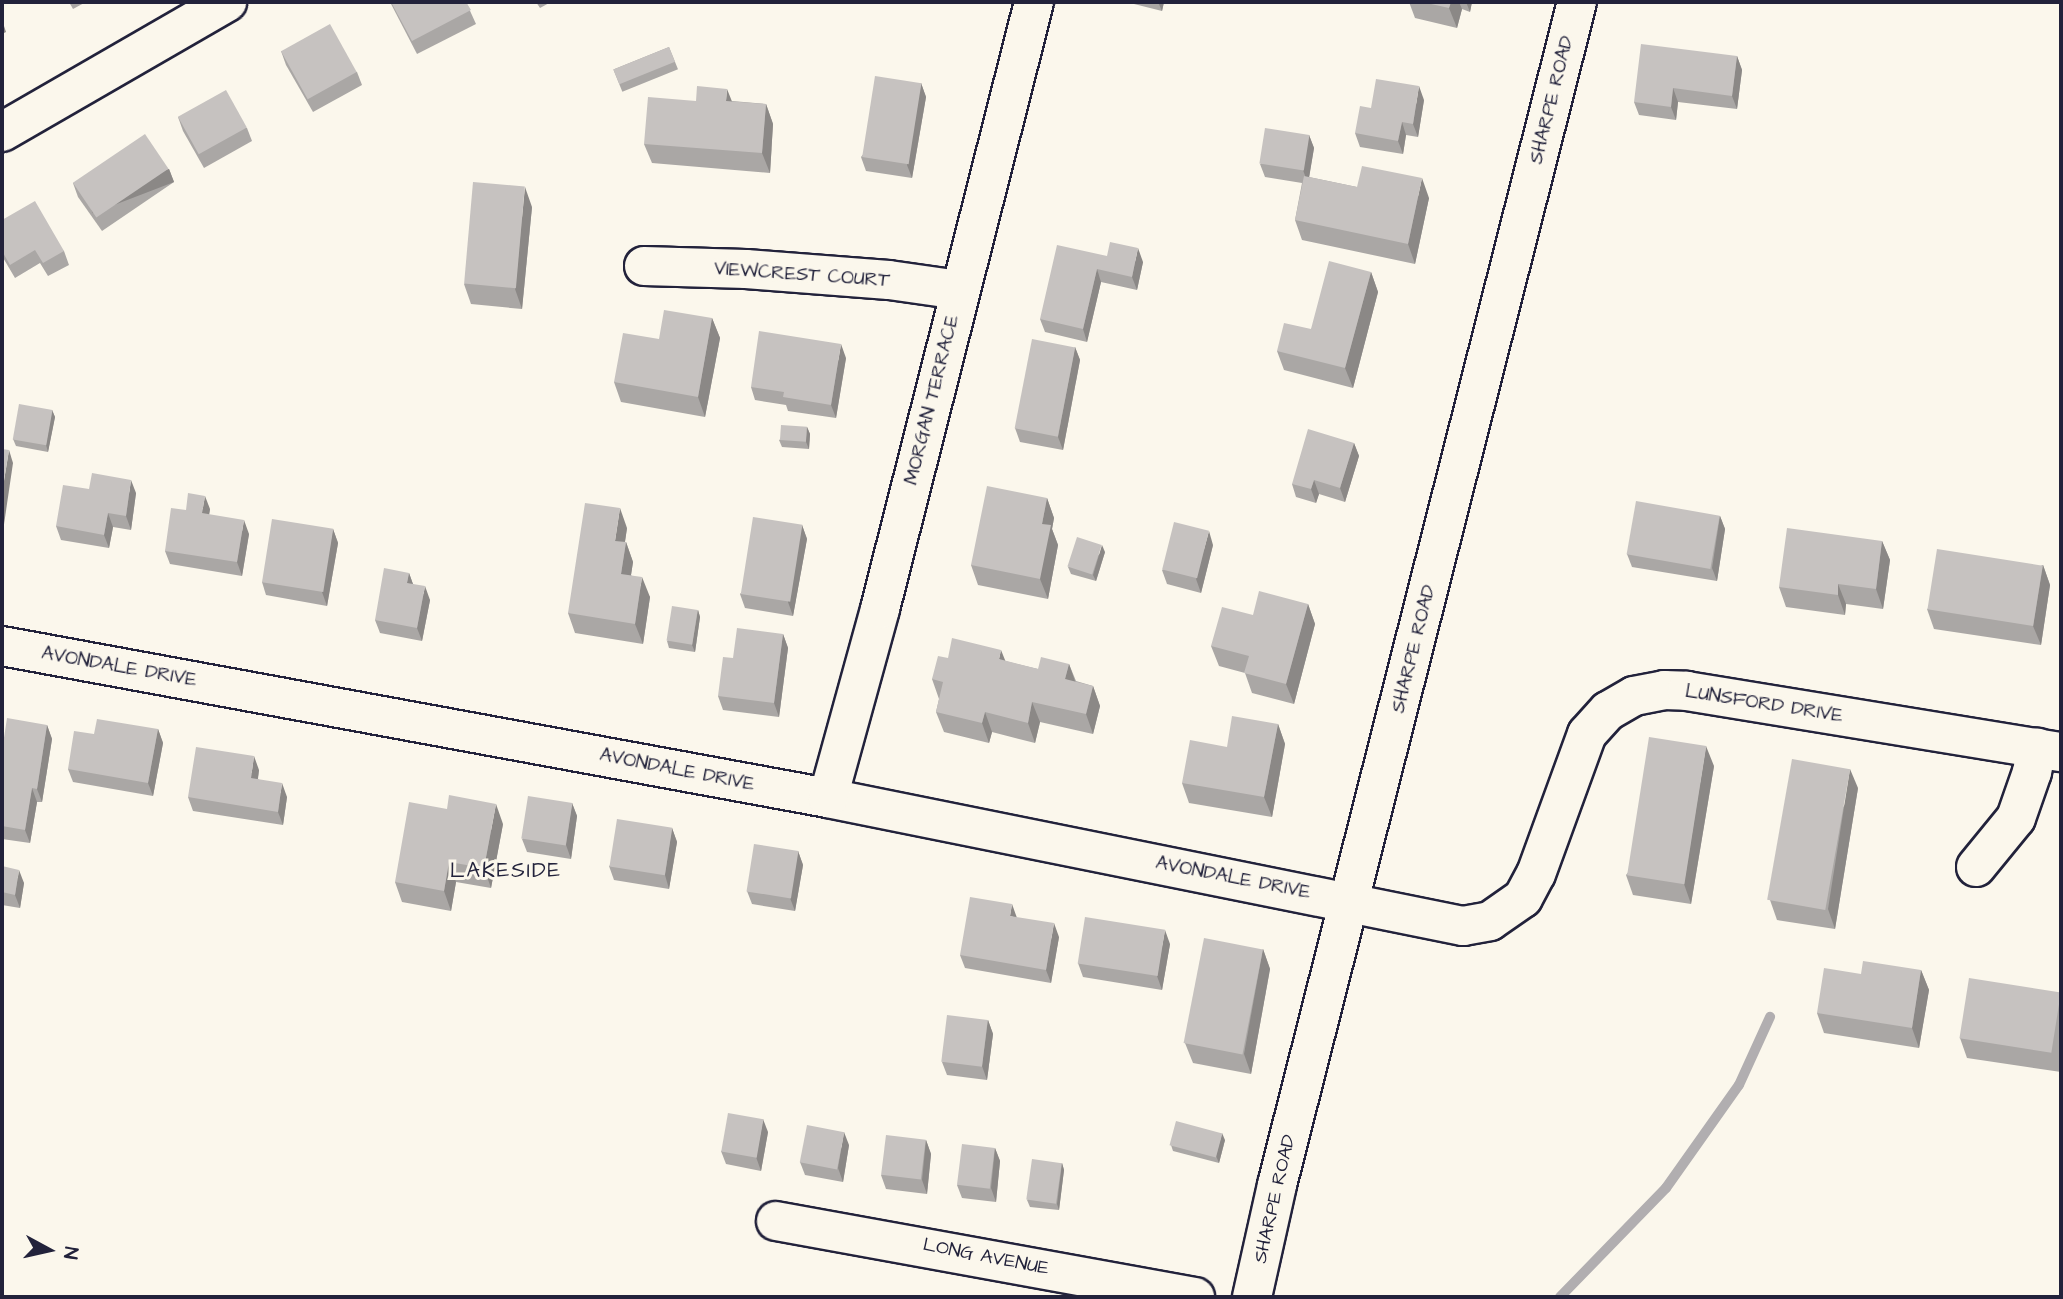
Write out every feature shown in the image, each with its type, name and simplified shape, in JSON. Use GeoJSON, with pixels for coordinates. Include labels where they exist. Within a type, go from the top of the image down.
{"type":"FeatureCollection","features":[{"type":"Feature","properties":{"kind":"street"},"geometry":{"type":"LineString","coordinates":[[2,132],[227,2]]}},
{"type":"Feature","properties":{"kind":"street","name":"MORGAN TERRACE"},"geometry":{"type":"LineString","coordinates":[[828,799],[880,609],[1034,2]]}},
{"type":"Feature","properties":{"kind":"street","name":"SHARPE ROAD"},"geometry":{"type":"LineString","coordinates":[[1252,1297],[1277,1185],[1577,2]]}},
{"type":"Feature","properties":{"kind":"street","name":"VIEWCREST COURT"},"geometry":{"type":"LineString","coordinates":[[644,266],[746,269],[959,290]]}},
{"type":"Feature","properties":{"kind":"street","name":"AVONDALE DRIVE"},"geometry":{"type":"LineString","coordinates":[[2,646],[828,799],[1351,901]]}},
{"type":"Feature","properties":{"kind":"street","name":"LUNSFORD DRIVE"},"geometry":{"type":"LineString","coordinates":[[1351,901],[1463,926],[1490,921],[1513,907],[1523,898],[1536,874],[1587,734],[1608,711],[1634,696],[1664,690],[1687,691],[2049,750]]}},
{"type":"Feature","properties":{"kind":"street"},"geometry":{"type":"LineString","coordinates":[[1976,867],[2016,818],[2032,772],[2049,750]]}},
{"type":"Feature","properties":{"kind":"street","name":"LONG AVENUE"},"geometry":{"type":"LineString","coordinates":[[776,1221],[867,1235],[1195,1297]]}},
{"type":"Feature","properties":{"kind":"building"},"geometry":{"type":"Polygon","coordinates":[[[391,2],[466,2],[471,10],[412,41],[391,2]]]}},
{"type":"Feature","properties":{"kind":"building"},"geometry":{"type":"Polygon","coordinates":[[[1422,2],[1451,2],[1449,8],[1422,2]]]}},
{"type":"Feature","properties":{"kind":"building"},"geometry":{"type":"Polygon","coordinates":[[[330,24],[357,72],[308,99],[281,51],[330,24]]]}},
{"type":"Feature","properties":{"kind":"building"},"geometry":{"type":"Polygon","coordinates":[[[1641,44],[1737,56],[1732,96],[1673,88],[1671,107],[1634,102],[1641,44]]]}},
{"type":"Feature","properties":{"kind":"building"},"geometry":{"type":"Polygon","coordinates":[[[669,47],[675,62],[619,84],[613,69],[669,47]]]}},
{"type":"Feature","properties":{"kind":"building"},"geometry":{"type":"Polygon","coordinates":[[[875,76],[921,83],[909,164],[862,157],[875,76]]]}},
{"type":"Feature","properties":{"kind":"building"},"geometry":{"type":"Polygon","coordinates":[[[1376,79],[1419,86],[1413,124],[1402,122],[1398,141],[1355,133],[1360,106],[1371,108],[1376,79]]]}},
{"type":"Feature","properties":{"kind":"building"},"geometry":{"type":"Polygon","coordinates":[[[697,86],[727,89],[726,101],[766,104],[762,153],[644,144],[648,97],[696,101],[697,86]]]}},
{"type":"Feature","properties":{"kind":"building"},"geometry":{"type":"Polygon","coordinates":[[[226,90],[247,128],[199,154],[178,117],[226,90]]]}},
{"type":"Feature","properties":{"kind":"building"},"geometry":{"type":"Polygon","coordinates":[[[1265,128],[1309,135],[1304,171],[1259,164],[1265,128]]]}},
{"type":"Feature","properties":{"kind":"building"},"geometry":{"type":"Polygon","coordinates":[[[145,134],[168,169],[96,217],[73,183],[145,134]]]}},
{"type":"Feature","properties":{"kind":"building"},"geometry":{"type":"Polygon","coordinates":[[[1362,166],[1422,178],[1408,244],[1295,220],[1304,176],[1357,187],[1362,166]]]}},
{"type":"Feature","properties":{"kind":"building"},"geometry":{"type":"Polygon","coordinates":[[[473,182],[525,187],[516,288],[464,284],[473,182]]]}},
{"type":"Feature","properties":{"kind":"building"},"geometry":{"type":"Polygon","coordinates":[[[35,201],[64,251],[43,263],[35,250],[10,265],[2,251],[2,220],[35,201]]]}},
{"type":"Feature","properties":{"kind":"building"},"geometry":{"type":"Polygon","coordinates":[[[1110,242],[1138,248],[1132,277],[1097,269],[1083,329],[1040,319],[1057,245],[1107,256],[1110,242]]]}},
{"type":"Feature","properties":{"kind":"building"},"geometry":{"type":"Polygon","coordinates":[[[1329,261],[1371,272],[1345,368],[1277,351],[1284,323],[1311,329],[1329,261]]]}},
{"type":"Feature","properties":{"kind":"building"},"geometry":{"type":"Polygon","coordinates":[[[664,310],[712,318],[698,397],[614,382],[623,333],[659,339],[664,310]]]}},
{"type":"Feature","properties":{"kind":"building"},"geometry":{"type":"Polygon","coordinates":[[[759,331],[841,344],[831,405],[783,397],[784,392],[751,387],[759,331]]]}},
{"type":"Feature","properties":{"kind":"building"},"geometry":{"type":"Polygon","coordinates":[[[1032,339],[1075,347],[1058,437],[1015,428],[1032,339]]]}},
{"type":"Feature","properties":{"kind":"building"},"geometry":{"type":"Polygon","coordinates":[[[19,404],[52,410],[46,445],[13,439],[19,404]]]}},
{"type":"Feature","properties":{"kind":"building"},"geometry":{"type":"Polygon","coordinates":[[[781,425],[807,427],[806,442],[780,440],[781,425]]]}},
{"type":"Feature","properties":{"kind":"building"},"geometry":{"type":"Polygon","coordinates":[[[1308,429],[1354,443],[1340,488],[1314,480],[1311,489],[1292,484],[1308,429]]]}},
{"type":"Feature","properties":{"kind":"building"},"geometry":{"type":"Polygon","coordinates":[[[2,449],[9,450],[2,493],[2,449]]]}},
{"type":"Feature","properties":{"kind":"building"},"geometry":{"type":"Polygon","coordinates":[[[92,473],[131,480],[126,516],[108,513],[104,535],[56,526],[63,485],[89,489],[92,473]]]}},
{"type":"Feature","properties":{"kind":"building"},"geometry":{"type":"Polygon","coordinates":[[[987,486],[1047,498],[1042,524],[1051,525],[1040,579],[971,565],[987,486]]]}},
{"type":"Feature","properties":{"kind":"building"},"geometry":{"type":"Polygon","coordinates":[[[188,493],[205,496],[202,513],[244,520],[237,562],[165,551],[171,508],[186,510],[188,493]]]}},
{"type":"Feature","properties":{"kind":"building"},"geometry":{"type":"Polygon","coordinates":[[[1636,501],[1720,516],[1710,569],[1627,554],[1636,501]]]}},
{"type":"Feature","properties":{"kind":"building"},"geometry":{"type":"Polygon","coordinates":[[[585,503],[620,508],[615,541],[626,542],[621,574],[642,577],[635,624],[568,613],[585,503]]]}},
{"type":"Feature","properties":{"kind":"building"},"geometry":{"type":"Polygon","coordinates":[[[753,517],[802,525],[790,602],[741,594],[753,517]]]}},
{"type":"Feature","properties":{"kind":"building"},"geometry":{"type":"Polygon","coordinates":[[[272,519],[333,529],[323,592],[262,582],[272,519]]]}},
{"type":"Feature","properties":{"kind":"building"},"geometry":{"type":"Polygon","coordinates":[[[1174,522],[1209,531],[1197,578],[1162,570],[1174,522]]]}},
{"type":"Feature","properties":{"kind":"building"},"geometry":{"type":"Polygon","coordinates":[[[1787,528],[1882,541],[1876,589],[1838,584],[1838,595],[1779,587],[1787,528]]]}},
{"type":"Feature","properties":{"kind":"building"},"geometry":{"type":"Polygon","coordinates":[[[1077,537],[1102,545],[1092,575],[1067,566],[1077,537]]]}},
{"type":"Feature","properties":{"kind":"building"},"geometry":{"type":"Polygon","coordinates":[[[1937,549],[2043,566],[2033,626],[1927,609],[1937,549]]]}},
{"type":"Feature","properties":{"kind":"building"},"geometry":{"type":"Polygon","coordinates":[[[384,568],[409,573],[407,583],[425,586],[417,628],[375,620],[384,568]]]}},
{"type":"Feature","properties":{"kind":"building"},"geometry":{"type":"Polygon","coordinates":[[[1259,591],[1308,604],[1286,684],[1244,673],[1249,656],[1211,646],[1222,607],[1253,615],[1259,591]]]}},
{"type":"Feature","properties":{"kind":"building"},"geometry":{"type":"Polygon","coordinates":[[[672,606],[698,610],[692,645],[667,641],[672,606]]]}},
{"type":"Feature","properties":{"kind":"building"},"geometry":{"type":"Polygon","coordinates":[[[737,628],[783,634],[774,703],[718,696],[723,657],[733,658],[737,628]]]}},
{"type":"Feature","properties":{"kind":"building"},"geometry":{"type":"Polygon","coordinates":[[[952,638],[1001,650],[999,659],[1038,669],[1041,657],[1069,664],[1065,679],[1093,686],[1086,714],[1032,702],[1028,723],[985,712],[982,723],[936,712],[943,682],[932,679],[938,656],[948,658],[952,638]]]}},
{"type":"Feature","properties":{"kind":"building"},"geometry":{"type":"Polygon","coordinates":[[[1232,716],[1278,724],[1264,797],[1182,783],[1190,740],[1227,747],[1232,716]]]}},
{"type":"Feature","properties":{"kind":"building"},"geometry":{"type":"Polygon","coordinates":[[[7,718],[47,725],[37,789],[32,788],[25,830],[2,826],[2,751],[7,718]]]}},
{"type":"Feature","properties":{"kind":"building"},"geometry":{"type":"Polygon","coordinates":[[[97,719],[158,729],[148,783],[68,769],[74,731],[94,734],[97,719]]]}},
{"type":"Feature","properties":{"kind":"building"},"geometry":{"type":"Polygon","coordinates":[[[1649,737],[1706,746],[1684,884],[1627,875],[1649,737]]]}},
{"type":"Feature","properties":{"kind":"building"},"geometry":{"type":"Polygon","coordinates":[[[196,747],[254,756],[251,778],[282,783],[278,812],[188,797],[196,747]]]}},
{"type":"Feature","properties":{"kind":"building"},"geometry":{"type":"Polygon","coordinates":[[[1792,759],[1850,769],[1825,910],[1767,900],[1792,759]]]}},
{"type":"Feature","properties":{"kind":"building"},"geometry":{"type":"Polygon","coordinates":[[[449,795],[496,804],[484,868],[449,862],[444,891],[395,882],[409,802],[447,809],[449,795]]]}},
{"type":"Feature","properties":{"kind":"building"},"geometry":{"type":"Polygon","coordinates":[[[528,796],[572,803],[566,846],[521,838],[528,796]]]}},
{"type":"Feature","properties":{"kind":"building"},"geometry":{"type":"Polygon","coordinates":[[[617,819],[672,828],[665,875],[609,866],[617,819]]]}},
{"type":"Feature","properties":{"kind":"building"},"geometry":{"type":"Polygon","coordinates":[[[754,844],[798,851],[791,898],[746,891],[754,844]]]}},
{"type":"Feature","properties":{"kind":"building"},"geometry":{"type":"Polygon","coordinates":[[[2,866],[19,870],[15,895],[2,892],[2,866]]]}},
{"type":"Feature","properties":{"kind":"building"},"geometry":{"type":"Polygon","coordinates":[[[970,897],[1012,904],[1010,916],[1054,923],[1046,970],[960,955],[970,897]]]}},
{"type":"Feature","properties":{"kind":"building"},"geometry":{"type":"Polygon","coordinates":[[[1085,917],[1165,930],[1158,976],[1078,963],[1085,917]]]}},
{"type":"Feature","properties":{"kind":"building"},"geometry":{"type":"Polygon","coordinates":[[[1204,938],[1263,949],[1242,1054],[1184,1043],[1204,938]]]}},
{"type":"Feature","properties":{"kind":"building"},"geometry":{"type":"Polygon","coordinates":[[[1863,961],[1921,970],[1912,1028],[1817,1013],[1824,968],[1861,974],[1863,961]]]}},
{"type":"Feature","properties":{"kind":"building"},"geometry":{"type":"Polygon","coordinates":[[[1969,978],[2061,993],[2051,1053],[1959,1038],[1969,978]]]}},
{"type":"Feature","properties":{"kind":"building"},"geometry":{"type":"Polygon","coordinates":[[[947,1015],[988,1020],[982,1067],[941,1062],[947,1015]]]}},
{"type":"Feature","properties":{"kind":"building"},"geometry":{"type":"Polygon","coordinates":[[[728,1113],[763,1119],[757,1158],[721,1151],[728,1113]]]}},
{"type":"Feature","properties":{"kind":"building"},"geometry":{"type":"Polygon","coordinates":[[[1176,1121],[1222,1133],[1216,1158],[1170,1145],[1176,1121]]]}},
{"type":"Feature","properties":{"kind":"building"},"geometry":{"type":"Polygon","coordinates":[[[807,1125],[844,1132],[837,1170],[800,1162],[807,1125]]]}},
{"type":"Feature","properties":{"kind":"building"},"geometry":{"type":"Polygon","coordinates":[[[886,1135],[926,1140],[921,1180],[881,1175],[886,1135]]]}},
{"type":"Feature","properties":{"kind":"building"},"geometry":{"type":"Polygon","coordinates":[[[962,1144],[995,1148],[990,1189],[957,1185],[962,1144]]]}},
{"type":"Feature","properties":{"kind":"building"},"geometry":{"type":"Polygon","coordinates":[[[1032,1159],[1062,1163],[1056,1204],[1026,1200],[1032,1159]]]}},
{"type":"Feature","properties":{"kind":"waterway"},"geometry":{"type":"LineString","coordinates":[[1560,1297],[1666,1188],[1739,1085],[1770,1017]]}},
{"type":"Feature","properties":{"kind":"district","name":"LAKESIDE"},"geometry":{"type":"Point","coordinates":[506,871]}}]}
